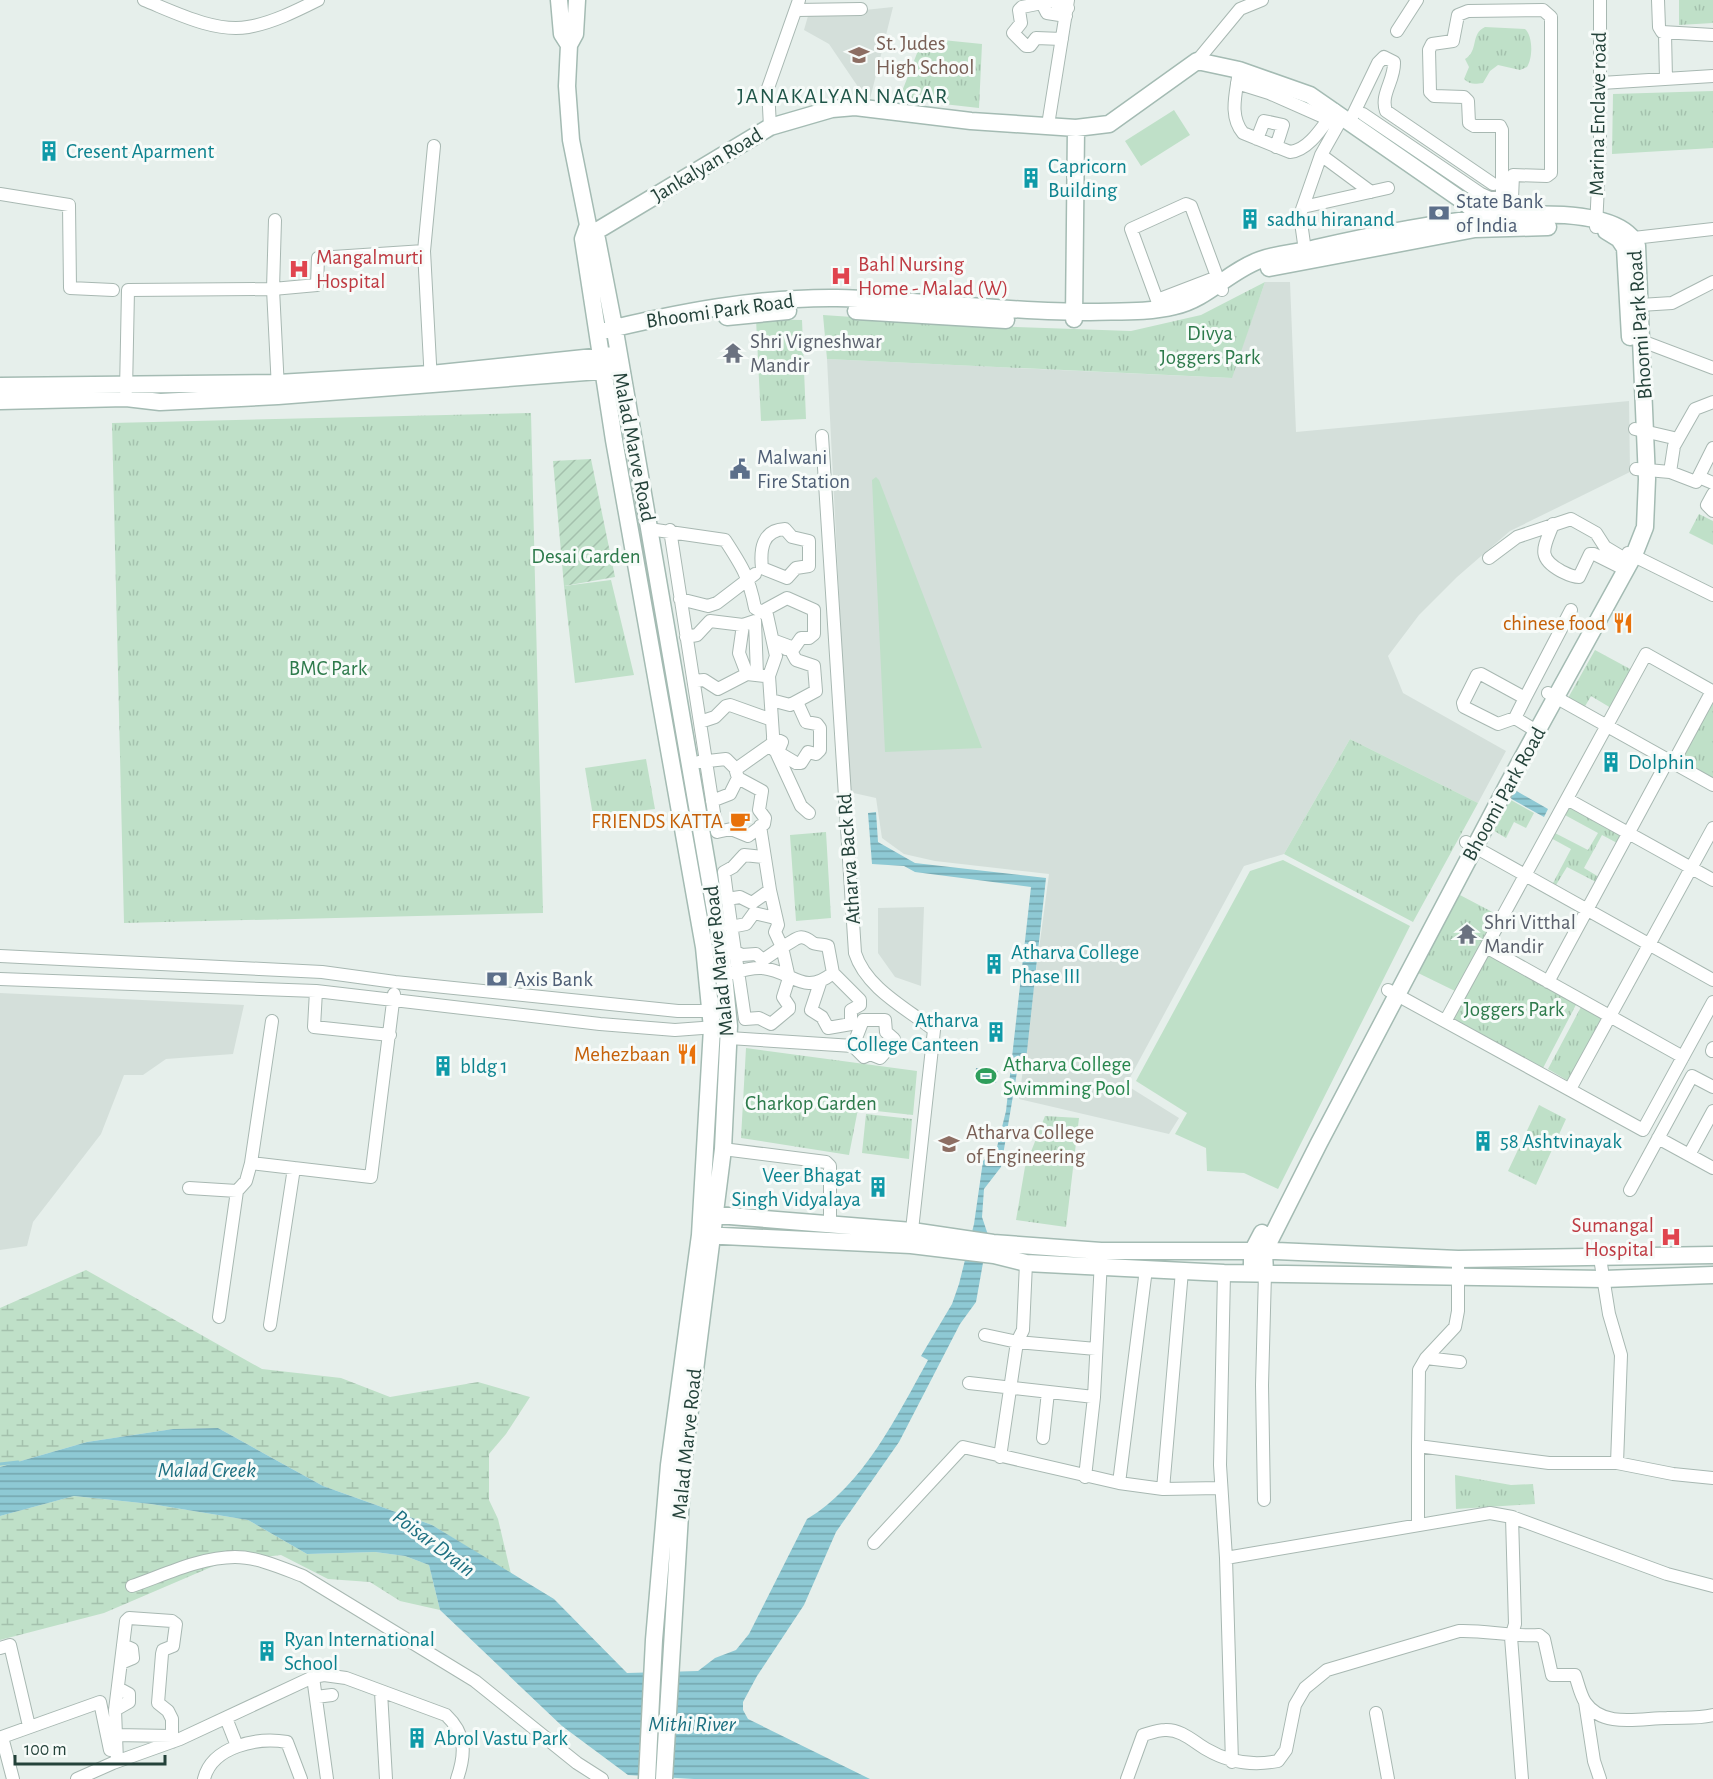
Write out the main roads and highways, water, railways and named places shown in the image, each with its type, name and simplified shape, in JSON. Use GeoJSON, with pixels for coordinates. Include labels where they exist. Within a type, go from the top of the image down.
{"type":"FeatureCollection","features":[{"type":"Feature","properties":{"kind":"main road"},"geometry":{"type":"LineString","coordinates":[[559,0],[562,34],[569,45],[575,34],[577,0]]}},
{"type":"Feature","properties":{"kind":"main road","name":"Malad Marve Road"},"geometry":{"type":"LineString","coordinates":[[569,45],[567,86],[570,140],[609,349],[631,432],[698,763],[731,973],[683,1465],[647,1779]]}},
{"type":"Feature","properties":{"kind":"main road","name":"Jankalyan Road"},"geometry":{"type":"LineString","coordinates":[[588,232],[770,127],[832,109],[855,107],[971,121],[1076,128],[1109,124],[1197,61],[1238,76],[1310,95],[1349,117],[1463,201],[1501,218]]}},
{"type":"Feature","properties":{"kind":"main road"},"geometry":{"type":"LineString","coordinates":[[1074,315],[1076,128]]}},
{"type":"Feature","properties":{"kind":"main road","name":"Bhoomi Park Road"},"geometry":{"type":"LineString","coordinates":[[126,392],[278,389],[431,379],[609,349],[691,317],[753,308],[834,304],[978,313],[1074,315],[1115,315],[1159,308],[1179,309],[1220,284],[1245,275],[1264,264],[1467,230],[1501,218],[1622,227],[1626,238],[1625,248],[1636,338],[1645,527],[1552,696],[1527,725],[1510,770],[1258,1252],[1258,1272]]}},
{"type":"Feature","properties":{"kind":"main road","name":"Bhoomi Park Road"},"geometry":{"type":"LineString","coordinates":[[1626,238],[1637,246],[1640,305],[1636,338]]}},
{"type":"Feature","properties":{"kind":"main road","name":"Malad Marve Road"},"geometry":{"type":"LineString","coordinates":[[609,349],[614,435],[704,946],[726,1022],[723,1149],[708,1214]]}},
{"type":"Feature","properties":{"kind":"main road"},"geometry":{"type":"LineString","coordinates":[[0,386],[126,392]]}},
{"type":"Feature","properties":{"kind":"main road"},"geometry":{"type":"LineString","coordinates":[[0,401],[126,392]]}},
{"type":"Feature","properties":{"kind":"main road"},"geometry":{"type":"LineString","coordinates":[[614,435],[631,432]]}},
{"type":"Feature","properties":{"kind":"main road"},"geometry":{"type":"LineString","coordinates":[[628,512],[646,510]]}},
{"type":"Feature","properties":{"kind":"main road"},"geometry":{"type":"LineString","coordinates":[[708,1214],[830,1224],[911,1238],[1026,1263],[1060,1256]]}},
{"type":"Feature","properties":{"kind":"main road"},"geometry":{"type":"LineString","coordinates":[[706,1235],[911,1238],[993,1243],[1060,1256],[1101,1259],[1258,1252],[1458,1259],[1713,1255]]}},
{"type":"Feature","properties":{"kind":"main road"},"geometry":{"type":"LineString","coordinates":[[1101,1259],[1146,1269],[1224,1273],[1604,1280],[1713,1275]]}},
{"type":"Feature","properties":{"kind":"main road","name":"Malad Marve Road"},"geometry":{"type":"LineString","coordinates":[[663,1640],[664,1779]]}},
{"type":"Feature","properties":{"kind":"water"},"geometry":{"type":"Polygon","coordinates":[[[1513,789],[1548,809],[1544,817],[1508,797],[1513,789]]]}},
{"type":"Feature","properties":{"kind":"water","name":"Mithi River"},"geometry":{"type":"Polygon","coordinates":[[[876,812],[878,842],[915,863],[1046,878],[1025,1069],[1017,1072],[1001,1167],[984,1189],[982,1217],[988,1235],[976,1302],[960,1324],[899,1442],[836,1532],[804,1605],[757,1676],[743,1702],[743,1710],[748,1719],[870,1779],[694,1779],[628,1775],[562,1726],[440,1610],[429,1565],[405,1556],[375,1552],[307,1554],[248,1520],[151,1504],[74,1496],[0,1516],[0,1467],[87,1442],[173,1429],[218,1428],[323,1486],[432,1525],[554,1599],[627,1673],[698,1671],[715,1658],[736,1650],[749,1634],[807,1519],[827,1505],[862,1469],[891,1426],[928,1360],[921,1356],[952,1304],[959,1284],[974,1224],[983,1161],[997,1147],[1006,1111],[1031,887],[915,872],[904,866],[872,864],[868,813],[876,812]]]}},
{"type":"Feature","properties":{"kind":"water","name":"Atharva College Swimming Pool"},"geometry":{"type":"Polygon","coordinates":[[[976,1068],[998,1071],[996,1083],[975,1081],[976,1068]]]}},
{"type":"Feature","properties":{"kind":"waterway","name":"Poisar Drain"},"geometry":{"type":"LineString","coordinates":[[0,1464],[18,1462]]}},
{"type":"Feature","properties":{"kind":"place","name":"St. Judes High School"},"geometry":{"type":"Point","coordinates":[859,55]}},
{"type":"Feature","properties":{"kind":"place","name":"Cresent Aparment"},"geometry":{"type":"Point","coordinates":[49,151]}},
{"type":"Feature","properties":{"kind":"place","name":"Capricorn Building"},"geometry":{"type":"Point","coordinates":[1031,178]}},
{"type":"Feature","properties":{"kind":"place","name":"State Bank of India"},"geometry":{"type":"Point","coordinates":[1439,213]}},
{"type":"Feature","properties":{"kind":"place","name":"sadhu hiranand"},"geometry":{"type":"Point","coordinates":[1250,219]}},
{"type":"Feature","properties":{"kind":"place","name":"Mangalmurti Hospital"},"geometry":{"type":"Point","coordinates":[299,269]}},
{"type":"Feature","properties":{"kind":"place","name":"Bahl Nursing Home - Malad (W)"},"geometry":{"type":"Point","coordinates":[841,276]}},
{"type":"Feature","properties":{"kind":"place","name":"Shri Vigneshwar Mandir"},"geometry":{"type":"Point","coordinates":[733,353]}},
{"type":"Feature","properties":{"kind":"place","name":"Malwani Fire Station"},"geometry":{"type":"Point","coordinates":[740,469]}},
{"type":"Feature","properties":{"kind":"place","name":"chinese food"},"geometry":{"type":"Point","coordinates":[1623,623]}},
{"type":"Feature","properties":{"kind":"place","name":"Dolphin"},"geometry":{"type":"Point","coordinates":[1611,762]}},
{"type":"Feature","properties":{"kind":"place","name":"FRIENDS KATTA"},"geometry":{"type":"Point","coordinates":[740,821]}},
{"type":"Feature","properties":{"kind":"place","name":"Shri Vitthal Mandir"},"geometry":{"type":"Point","coordinates":[1467,934]}},
{"type":"Feature","properties":{"kind":"place","name":"Atharva College Phase III"},"geometry":{"type":"Point","coordinates":[994,964]}},
{"type":"Feature","properties":{"kind":"place","name":"Axis Bank"},"geometry":{"type":"Point","coordinates":[497,979]}},
{"type":"Feature","properties":{"kind":"place","name":"Atharva College Canteen"},"geometry":{"type":"Point","coordinates":[996,1032]}},
{"type":"Feature","properties":{"kind":"place","name":"Mehezbaan"},"geometry":{"type":"Point","coordinates":[687,1054]}},
{"type":"Feature","properties":{"kind":"place","name":"bldg 1"},"geometry":{"type":"Point","coordinates":[443,1066]}},
{"type":"Feature","properties":{"kind":"place","name":"Atharva College Swimming Pool"},"geometry":{"type":"Point","coordinates":[986,1076]}},
{"type":"Feature","properties":{"kind":"place","name":"58 Ashtvinayak"},"geometry":{"type":"Point","coordinates":[1483,1141]}},
{"type":"Feature","properties":{"kind":"place","name":"Atharva College of Engineering"},"geometry":{"type":"Point","coordinates":[949,1144]}},
{"type":"Feature","properties":{"kind":"place","name":"Veer Bhagat Singh Vidyalaya"},"geometry":{"type":"Point","coordinates":[878,1187]}},
{"type":"Feature","properties":{"kind":"place","name":"Sumangal Hospital"},"geometry":{"type":"Point","coordinates":[1671,1237]}},
{"type":"Feature","properties":{"kind":"place","name":"Ryan International School"},"geometry":{"type":"Point","coordinates":[267,1651]}},
{"type":"Feature","properties":{"kind":"place","name":"Abrol Vastu Park"},"geometry":{"type":"Point","coordinates":[417,1738]}},
{"type":"Feature","properties":{"kind":"district","name":"JANAKALYAN NAGAR"},"geometry":{"type":"Point","coordinates":[843,96]}},
{"type":"Feature","properties":{"kind":"park label","name":"Divya Joggers Park"},"geometry":{"type":"Point","coordinates":[1210,345]}},
{"type":"Feature","properties":{"kind":"park label","name":"Desai Garden"},"geometry":{"type":"Point","coordinates":[586,556]}},
{"type":"Feature","properties":{"kind":"park label","name":"BMC Park"},"geometry":{"type":"Point","coordinates":[328,668]}},
{"type":"Feature","properties":{"kind":"park label","name":"Joggers Park"},"geometry":{"type":"Point","coordinates":[1514,1009]}},
{"type":"Feature","properties":{"kind":"park label","name":"Charkop Garden"},"geometry":{"type":"Point","coordinates":[811,1103]}},
{"type":"Feature","properties":{"kind":"water label","name":"Malad Creek"},"geometry":{"type":"Point","coordinates":[207,1470]}}]}
